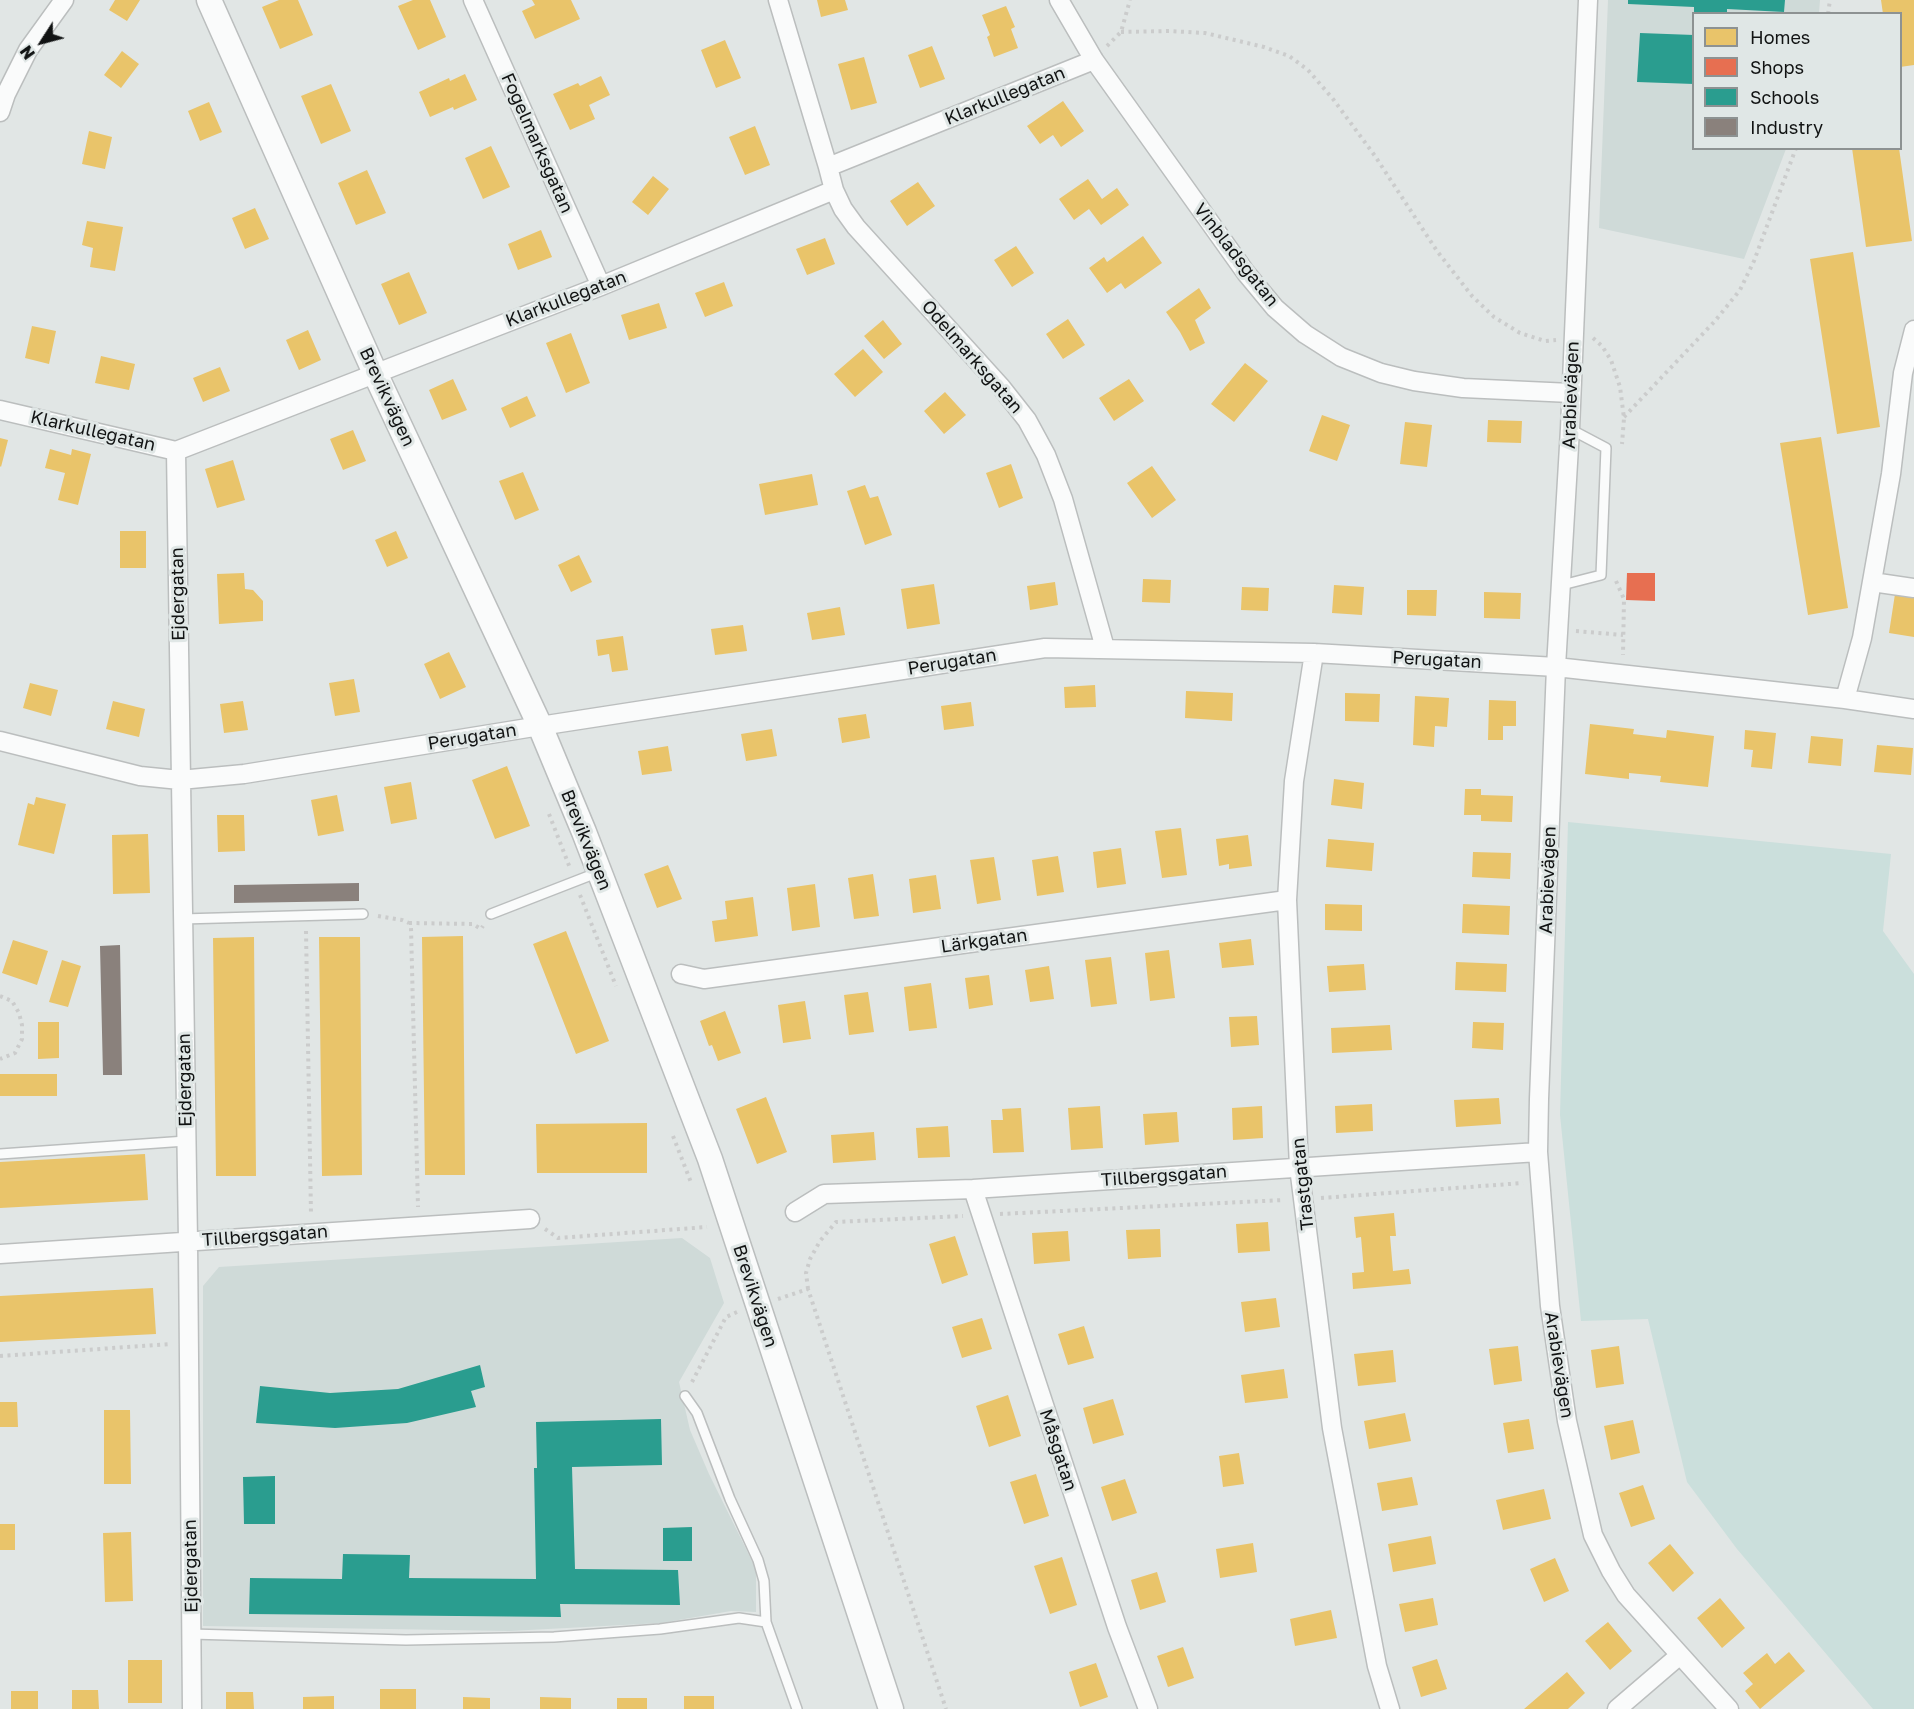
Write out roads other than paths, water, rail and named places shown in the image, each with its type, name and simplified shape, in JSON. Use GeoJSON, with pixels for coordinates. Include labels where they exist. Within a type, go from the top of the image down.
{"type":"FeatureCollection","features":[{"type":"Feature","properties":{"kind":"street"},"geometry":{"type":"LineString","coordinates":[[0,112],[6,94],[28,50],[64,0]]}},
{"type":"Feature","properties":{"kind":"street","name":"Brevikvägen"},"geometry":{"type":"LineString","coordinates":[[209,0],[375,373],[540,726],[599,872],[710,1159],[891,1709]]}},
{"type":"Feature","properties":{"kind":"street","name":"Fogelmarksgatan"},"geometry":{"type":"LineString","coordinates":[[473,0],[601,286]]}},
{"type":"Feature","properties":{"kind":"street"},"geometry":{"type":"LineString","coordinates":[[778,0],[834,190]]}},
{"type":"Feature","properties":{"kind":"street","name":"Vinbladsgatan"},"geometry":{"type":"LineString","coordinates":[[1059,0],[1094,60],[1246,273],[1275,308],[1305,334],[1341,357],[1381,373],[1414,381],[1463,388],[1572,393]]}},
{"type":"Feature","properties":{"kind":"street","name":"Arabievägen"},"geometry":{"type":"LineString","coordinates":[[1588,0],[1572,393],[1556,667],[1538,1152],[1550,1306],[1567,1421],[1593,1535],[1626,1595],[1729,1709]]}},
{"type":"Feature","properties":{"kind":"street","name":"Klarkullegatan"},"geometry":{"type":"LineString","coordinates":[[828,167],[1094,60]]}},
{"type":"Feature","properties":{"kind":"street","name":"Klarkullegatan"},"geometry":{"type":"LineString","coordinates":[[0,410],[176,451],[601,286],[834,190]]}},
{"type":"Feature","properties":{"kind":"street","name":"Odelmarksgatan"},"geometry":{"type":"LineString","coordinates":[[834,190],[843,209],[856,227],[1001,387],[1027,420],[1046,455],[1063,500],[1105,648]]}},
{"type":"Feature","properties":{"kind":"street"},"geometry":{"type":"LineString","coordinates":[[1845,699],[1862,638],[1891,474],[1903,373],[1914,330]]}},
{"type":"Feature","properties":{"kind":"street","name":"Ejdergatan"},"geometry":{"type":"LineString","coordinates":[[176,451],[188,1241],[192,1709]]}},
{"type":"Feature","properties":{"kind":"street"},"geometry":{"type":"LineString","coordinates":[[1872,582],[1914,588]]}},
{"type":"Feature","properties":{"kind":"street","name":"Perugatan"},"geometry":{"type":"LineString","coordinates":[[0,741],[140,776],[180,780],[244,774],[1045,648],[1314,653],[1556,667],[1914,708]]}},
{"type":"Feature","properties":{"kind":"street","name":"Trastgatan"},"geometry":{"type":"LineString","coordinates":[[1314,653],[1294,781],[1287,900],[1299,1167],[1332,1428],[1377,1666],[1390,1709]]}},
{"type":"Feature","properties":{"kind":"street","name":"Lärkgatan"},"geometry":{"type":"LineString","coordinates":[[681,974],[704,979],[1287,900]]}},
{"type":"Feature","properties":{"kind":"street","name":"Tillbergsgatan"},"geometry":{"type":"LineString","coordinates":[[795,1212],[824,1194],[973,1189],[1538,1152]]}},
{"type":"Feature","properties":{"kind":"street","name":"Måsgatan"},"geometry":{"type":"LineString","coordinates":[[973,1189],[1117,1627],[1148,1709]]}},
{"type":"Feature","properties":{"kind":"street","name":"Tillbergsgatan"},"geometry":{"type":"LineString","coordinates":[[0,1254],[530,1219]]}},
{"type":"Feature","properties":{"kind":"street"},"geometry":{"type":"LineString","coordinates":[[1617,1709],[1680,1654]]}},
{"type":"Feature","properties":{"kind":"lane"},"geometry":{"type":"LineString","coordinates":[[1562,585],[1601,575],[1605,448],[1570,429]]}},
{"type":"Feature","properties":{"kind":"lane"},"geometry":{"type":"LineString","coordinates":[[490,914],[599,872]]}},
{"type":"Feature","properties":{"kind":"lane"},"geometry":{"type":"LineString","coordinates":[[182,919],[363,914]]}},
{"type":"Feature","properties":{"kind":"lane"},"geometry":{"type":"LineString","coordinates":[[0,1154],[186,1142]]}},
{"type":"Feature","properties":{"kind":"lane"},"geometry":{"type":"LineString","coordinates":[[685,1396],[697,1413],[730,1499],[758,1560],[764,1581],[766,1622],[797,1709]]}},
{"type":"Feature","properties":{"kind":"lane"},"geometry":{"type":"LineString","coordinates":[[191,1634],[406,1640],[554,1637],[660,1629],[739,1618],[766,1622]]}}]}
